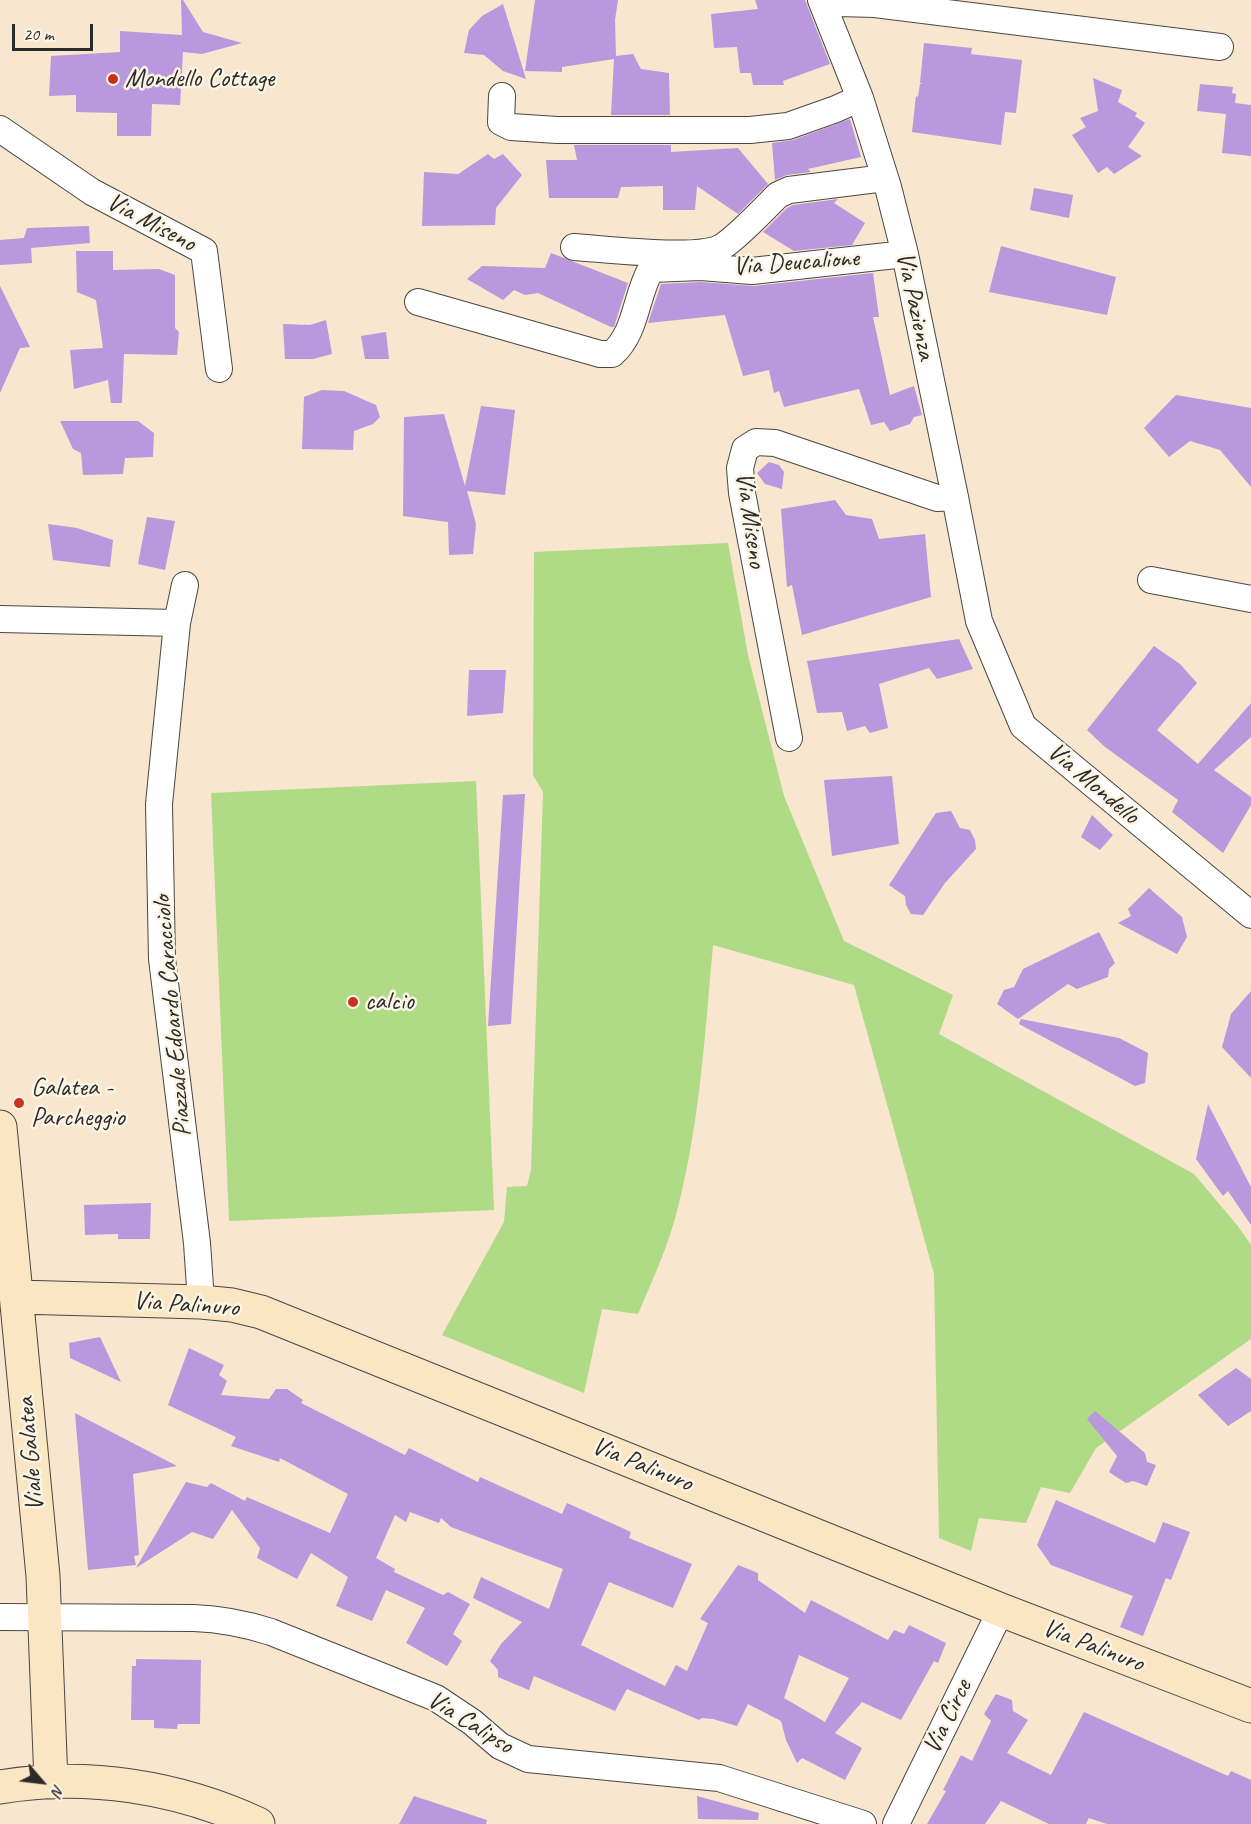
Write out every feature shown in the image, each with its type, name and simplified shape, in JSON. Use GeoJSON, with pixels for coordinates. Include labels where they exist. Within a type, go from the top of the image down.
{"type":"FeatureCollection","features":[{"type":"Feature","properties":{"kind":"main road","name":"Viale Galatea"},"geometry":{"type":"LineString","coordinates":[[0,1127],[8,1297],[45,1618],[51,1782]]}},
{"type":"Feature","properties":{"kind":"main road","name":"Via Palinuro"},"geometry":{"type":"LineString","coordinates":[[8,1297],[201,1302],[232,1305],[272,1317],[1001,1610],[1251,1706]]}},
{"type":"Feature","properties":{"kind":"main road"},"geometry":{"type":"LineString","coordinates":[[0,1787],[51,1782],[108,1783],[144,1788],[207,1804],[258,1824]]}},
{"type":"Feature","properties":{"kind":"street"},"geometry":{"type":"LineString","coordinates":[[822,3],[875,4],[1220,47]]}},
{"type":"Feature","properties":{"kind":"street","name":"Via Pazienza"},"geometry":{"type":"LineString","coordinates":[[822,3],[860,98],[885,178],[905,254],[979,621]]}},
{"type":"Feature","properties":{"kind":"street"},"geometry":{"type":"LineString","coordinates":[[502,96],[501,122],[511,127],[558,130],[680,131],[750,130],[788,126],[837,109],[860,98]]}},
{"type":"Feature","properties":{"kind":"street","name":"Via Miseno"},"geometry":{"type":"LineString","coordinates":[[0,129],[92,192],[204,251],[219,369]]}},
{"type":"Feature","properties":{"kind":"street"},"geometry":{"type":"LineString","coordinates":[[574,248],[706,253],[722,247],[778,195],[789,190],[885,178]]}},
{"type":"Feature","properties":{"kind":"street","name":"Via Deucalione"},"geometry":{"type":"LineString","coordinates":[[418,302],[600,354],[612,354],[622,345],[634,321],[642,285],[651,270],[701,267],[752,271],[905,254]]}},
{"type":"Feature","properties":{"kind":"street","name":"Via Miseno"},"geometry":{"type":"LineString","coordinates":[[789,738],[742,493],[740,468],[745,449],[756,442],[775,443],[937,498],[955,496]]}},
{"type":"Feature","properties":{"kind":"street"},"geometry":{"type":"LineString","coordinates":[[1151,580],[1251,599]]}},
{"type":"Feature","properties":{"kind":"street","name":"Piazzale Edoardo Caracciolo"},"geometry":{"type":"LineString","coordinates":[[185,585],[177,623],[159,804],[162,959],[197,1243],[201,1302]]}},
{"type":"Feature","properties":{"kind":"street"},"geometry":{"type":"LineString","coordinates":[[0,619],[177,623]]}},
{"type":"Feature","properties":{"kind":"street","name":"Via Mondello"},"geometry":{"type":"LineString","coordinates":[[979,621],[1023,726],[1251,915]]}},
{"type":"Feature","properties":{"kind":"street","name":"Via Circe"},"geometry":{"type":"LineString","coordinates":[[896,1824],[1001,1610]]}},
{"type":"Feature","properties":{"kind":"street","name":"Via Calipso"},"geometry":{"type":"LineString","coordinates":[[0,1617],[194,1618],[244,1623],[436,1698],[472,1722],[500,1746],[528,1759],[719,1778],[863,1824]]}},
{"type":"Feature","properties":{"kind":"green space"},"geometry":{"type":"Polygon","coordinates":[[[728,543],[748,655],[784,796],[844,941],[953,995],[939,1034],[1194,1174],[1251,1245],[1251,1339],[1096,1448],[1070,1493],[1041,1487],[1026,1523],[979,1518],[971,1551],[939,1538],[934,1274],[854,985],[713,945],[697,1110],[674,1221],[638,1314],[602,1309],[584,1393],[442,1335],[504,1222],[507,1187],[527,1186],[531,1170],[543,792],[533,775],[534,552],[728,543]]]}},
{"type":"Feature","properties":{"kind":"green space","name":"calcio"},"geometry":{"type":"Polygon","coordinates":[[[476,781],[494,1210],[229,1221],[211,793],[476,781]]]}},
{"type":"Feature","properties":{"kind":"building"},"geometry":{"type":"Polygon","coordinates":[[[181,0],[203,32],[242,43],[202,54],[183,52],[180,105],[152,104],[151,136],[117,136],[117,113],[76,112],[76,95],[49,96],[51,56],[120,52],[120,31],[182,35],[181,0]]]}},
{"type":"Feature","properties":{"kind":"building"},"geometry":{"type":"Polygon","coordinates":[[[535,0],[618,0],[615,20],[616,56],[633,54],[641,69],[669,73],[670,115],[611,115],[614,59],[562,67],[562,72],[525,71],[535,0]]]}},
{"type":"Feature","properties":{"kind":"building"},"geometry":{"type":"Polygon","coordinates":[[[755,0],[805,0],[830,64],[783,81],[784,85],[753,85],[751,73],[740,73],[737,47],[714,48],[711,14],[758,9],[755,0]]]}},
{"type":"Feature","properties":{"kind":"building"},"geometry":{"type":"Polygon","coordinates":[[[503,4],[526,79],[503,71],[484,55],[464,53],[469,30],[482,16],[503,4]]]}},
{"type":"Feature","properties":{"kind":"building"},"geometry":{"type":"Polygon","coordinates":[[[924,43],[972,48],[971,54],[1022,60],[1016,113],[1005,112],[1001,145],[912,132],[916,96],[918,97],[920,84],[923,83],[920,83],[924,43]]]}},
{"type":"Feature","properties":{"kind":"building"},"geometry":{"type":"Polygon","coordinates":[[[1093,78],[1122,90],[1118,102],[1137,113],[1135,116],[1145,123],[1128,147],[1142,156],[1114,174],[1107,167],[1098,173],[1072,135],[1086,127],[1080,118],[1098,111],[1093,78]]]}},
{"type":"Feature","properties":{"kind":"building"},"geometry":{"type":"Polygon","coordinates":[[[1200,84],[1233,87],[1232,93],[1236,94],[1235,103],[1251,105],[1251,156],[1222,153],[1226,114],[1197,111],[1200,84]]]}},
{"type":"Feature","properties":{"kind":"building"},"geometry":{"type":"Polygon","coordinates":[[[850,119],[861,157],[808,169],[811,172],[787,175],[775,180],[772,143],[793,140],[850,119]]]}},
{"type":"Feature","properties":{"kind":"building"},"geometry":{"type":"Polygon","coordinates":[[[574,145],[671,145],[671,152],[738,148],[768,184],[738,214],[697,186],[695,210],[663,210],[663,186],[621,187],[618,198],[549,198],[546,160],[577,160],[574,145]]]}},
{"type":"Feature","properties":{"kind":"building"},"geometry":{"type":"Polygon","coordinates":[[[488,154],[494,159],[503,154],[522,175],[496,208],[495,225],[422,226],[424,172],[458,174],[488,154]]]}},
{"type":"Feature","properties":{"kind":"building"},"geometry":{"type":"Polygon","coordinates":[[[1034,188],[1073,195],[1069,218],[1030,210],[1034,188]]]}},
{"type":"Feature","properties":{"kind":"building"},"geometry":{"type":"Polygon","coordinates":[[[838,199],[834,203],[865,223],[852,245],[794,251],[763,232],[793,205],[838,199]]]}},
{"type":"Feature","properties":{"kind":"building"},"geometry":{"type":"Polygon","coordinates":[[[89,226],[90,243],[31,248],[32,263],[0,265],[0,240],[24,238],[27,228],[89,226]]]}},
{"type":"Feature","properties":{"kind":"building"},"geometry":{"type":"Polygon","coordinates":[[[1001,246],[1116,277],[1107,315],[989,292],[1001,246]]]}},
{"type":"Feature","properties":{"kind":"building"},"geometry":{"type":"Polygon","coordinates":[[[76,251],[113,251],[113,270],[159,269],[175,275],[175,328],[179,332],[177,355],[124,354],[122,403],[111,403],[108,380],[74,389],[70,350],[103,348],[96,300],[77,292],[76,251]]]}},
{"type":"Feature","properties":{"kind":"building"},"geometry":{"type":"Polygon","coordinates":[[[551,253],[628,283],[614,327],[538,293],[525,295],[514,290],[503,300],[467,279],[482,266],[545,268],[551,253]]]}},
{"type":"Feature","properties":{"kind":"building"},"geometry":{"type":"Polygon","coordinates":[[[873,273],[879,317],[873,317],[890,395],[914,386],[922,415],[914,417],[910,424],[890,431],[884,422],[871,425],[859,389],[784,407],[779,391],[774,393],[769,370],[743,376],[725,315],[648,323],[661,284],[701,282],[754,286],[873,273]]]}},
{"type":"Feature","properties":{"kind":"building"},"geometry":{"type":"Polygon","coordinates":[[[0,286],[30,347],[20,348],[0,393],[0,286]]]}},
{"type":"Feature","properties":{"kind":"building"},"geometry":{"type":"Polygon","coordinates":[[[326,320],[332,354],[313,359],[285,359],[283,324],[310,325],[326,320]]]}},
{"type":"Feature","properties":{"kind":"building"},"geometry":{"type":"Polygon","coordinates":[[[386,332],[389,359],[365,359],[361,336],[386,332]]]}},
{"type":"Feature","properties":{"kind":"building"},"geometry":{"type":"Polygon","coordinates":[[[322,390],[344,391],[376,405],[380,417],[373,424],[354,431],[353,450],[302,449],[304,397],[322,390]]]}},
{"type":"Feature","properties":{"kind":"building"},"geometry":{"type":"Polygon","coordinates":[[[1176,395],[1251,408],[1251,487],[1220,450],[1190,441],[1169,457],[1144,428],[1176,395]]]}},
{"type":"Feature","properties":{"kind":"building"},"geometry":{"type":"Polygon","coordinates":[[[481,406],[515,410],[505,495],[467,491],[476,524],[473,554],[449,555],[448,522],[403,516],[404,417],[444,414],[465,486],[481,406]]]}},
{"type":"Feature","properties":{"kind":"building"},"geometry":{"type":"Polygon","coordinates":[[[60,421],[138,421],[154,433],[153,457],[125,458],[123,474],[83,475],[81,453],[73,449],[60,421]]]}},
{"type":"Feature","properties":{"kind":"building"},"geometry":{"type":"Polygon","coordinates":[[[769,462],[779,465],[784,472],[782,489],[765,484],[757,473],[769,462]]]}},
{"type":"Feature","properties":{"kind":"building"},"geometry":{"type":"Polygon","coordinates":[[[835,500],[846,515],[872,519],[879,539],[925,534],[931,597],[802,635],[792,585],[787,587],[781,509],[835,500]]]}},
{"type":"Feature","properties":{"kind":"building"},"geometry":{"type":"Polygon","coordinates":[[[147,517],[175,521],[165,570],[138,564],[147,517]]]}},
{"type":"Feature","properties":{"kind":"building"},"geometry":{"type":"Polygon","coordinates":[[[48,524],[77,528],[113,540],[110,567],[53,560],[48,524]]]}},
{"type":"Feature","properties":{"kind":"building"},"geometry":{"type":"Polygon","coordinates":[[[959,639],[973,669],[937,679],[929,668],[879,684],[888,728],[870,733],[865,726],[847,731],[842,712],[817,713],[807,661],[959,639]]]}},
{"type":"Feature","properties":{"kind":"building"},"geometry":{"type":"Polygon","coordinates":[[[1154,646],[1180,664],[1197,683],[1157,730],[1198,764],[1251,703],[1251,737],[1214,770],[1251,797],[1251,805],[1223,853],[1172,812],[1178,800],[1105,747],[1087,730],[1154,646]]]}},
{"type":"Feature","properties":{"kind":"building"},"geometry":{"type":"Polygon","coordinates":[[[469,670],[506,670],[503,713],[467,716],[469,670]]]}},
{"type":"Feature","properties":{"kind":"building"},"geometry":{"type":"Polygon","coordinates":[[[892,776],[899,844],[832,856],[824,780],[892,776]]]}},
{"type":"Feature","properties":{"kind":"building"},"geometry":{"type":"Polygon","coordinates":[[[525,794],[511,1024],[488,1026],[503,795],[525,794]]]}},
{"type":"Feature","properties":{"kind":"building"},"geometry":{"type":"Polygon","coordinates":[[[951,811],[960,828],[970,830],[976,849],[945,883],[923,915],[911,914],[906,905],[905,896],[889,885],[936,813],[951,811]]]}},
{"type":"Feature","properties":{"kind":"building"},"geometry":{"type":"Polygon","coordinates":[[[1092,815],[1113,835],[1100,850],[1081,837],[1092,815]]]}},
{"type":"Feature","properties":{"kind":"building"},"geometry":{"type":"Polygon","coordinates":[[[1149,888],[1182,917],[1187,937],[1177,954],[1118,923],[1131,916],[1128,909],[1149,888]]]}},
{"type":"Feature","properties":{"kind":"building"},"geometry":{"type":"Polygon","coordinates":[[[1099,932],[1115,963],[1109,969],[1108,977],[1077,989],[1068,984],[1018,1019],[997,1004],[1004,990],[1014,987],[1023,969],[1099,932]]]}},
{"type":"Feature","properties":{"kind":"building"},"geometry":{"type":"Polygon","coordinates":[[[1251,991],[1251,1078],[1222,1047],[1231,1014],[1251,991]]]}},
{"type":"Feature","properties":{"kind":"building"},"geometry":{"type":"Polygon","coordinates":[[[1021,1019],[1119,1038],[1148,1053],[1145,1083],[1135,1086],[1019,1024],[1021,1019]]]}},
{"type":"Feature","properties":{"kind":"building"},"geometry":{"type":"Polygon","coordinates":[[[1208,1104],[1251,1187],[1251,1225],[1228,1191],[1223,1196],[1196,1159],[1208,1104]]]}},
{"type":"Feature","properties":{"kind":"building"},"geometry":{"type":"Polygon","coordinates":[[[151,1203],[150,1239],[118,1239],[118,1234],[85,1235],[84,1205],[151,1203]]]}},
{"type":"Feature","properties":{"kind":"building"},"geometry":{"type":"Polygon","coordinates":[[[100,1337],[121,1382],[70,1358],[69,1343],[100,1337]]]}},
{"type":"Feature","properties":{"kind":"building"},"geometry":{"type":"Polygon","coordinates":[[[189,1348],[224,1365],[219,1375],[227,1381],[221,1395],[269,1399],[276,1389],[287,1389],[303,1400],[301,1403],[405,1455],[409,1448],[478,1482],[480,1477],[562,1514],[567,1503],[631,1532],[629,1538],[692,1564],[673,1608],[609,1582],[581,1645],[665,1686],[676,1665],[687,1671],[708,1623],[700,1619],[738,1565],[758,1573],[758,1580],[805,1613],[811,1600],[888,1640],[894,1630],[904,1634],[909,1625],[946,1643],[938,1663],[934,1661],[901,1720],[862,1702],[835,1733],[862,1748],[845,1780],[802,1758],[797,1763],[786,1740],[781,1721],[748,1704],[737,1726],[713,1719],[699,1720],[627,1689],[615,1711],[534,1676],[529,1690],[498,1677],[498,1670],[490,1661],[501,1644],[522,1622],[473,1598],[481,1577],[549,1609],[563,1569],[451,1527],[441,1518],[439,1523],[410,1512],[406,1522],[395,1515],[376,1558],[395,1569],[394,1572],[443,1595],[448,1592],[470,1604],[453,1634],[462,1641],[447,1666],[406,1643],[425,1608],[386,1590],[372,1621],[336,1606],[348,1577],[311,1553],[297,1579],[257,1558],[260,1548],[232,1510],[213,1539],[192,1532],[136,1568],[186,1482],[207,1487],[211,1483],[245,1501],[247,1497],[330,1533],[348,1494],[280,1458],[279,1462],[231,1446],[236,1437],[168,1405],[189,1348]],[[799,1655],[784,1698],[825,1722],[849,1678],[799,1655]]]}},
{"type":"Feature","properties":{"kind":"building"},"geometry":{"type":"Polygon","coordinates":[[[1236,1368],[1251,1379],[1251,1411],[1228,1426],[1198,1395],[1236,1368]]]}},
{"type":"Feature","properties":{"kind":"building"},"geometry":{"type":"Polygon","coordinates":[[[1095,1411],[1145,1453],[1147,1462],[1156,1465],[1147,1486],[1133,1481],[1126,1483],[1109,1472],[1117,1456],[1087,1419],[1095,1411]]]}},
{"type":"Feature","properties":{"kind":"building"},"geometry":{"type":"Polygon","coordinates":[[[75,1413],[177,1466],[133,1474],[139,1555],[134,1556],[136,1565],[88,1570],[75,1413]]]}},
{"type":"Feature","properties":{"kind":"building"},"geometry":{"type":"Polygon","coordinates":[[[1056,1500],[1155,1543],[1163,1522],[1190,1532],[1171,1580],[1166,1578],[1143,1636],[1120,1627],[1133,1596],[1051,1565],[1037,1545],[1056,1500]]]}},
{"type":"Feature","properties":{"kind":"building"},"geometry":{"type":"Polygon","coordinates":[[[136,1659],[201,1660],[200,1724],[178,1724],[177,1729],[154,1728],[154,1720],[131,1720],[132,1666],[136,1666],[136,1659]]]}},
{"type":"Feature","properties":{"kind":"building"},"geometry":{"type":"Polygon","coordinates":[[[996,1694],[1012,1700],[1013,1711],[1028,1720],[1007,1753],[1051,1775],[1084,1712],[1228,1776],[1231,1771],[1251,1780],[1251,1824],[1107,1824],[1089,1818],[1086,1824],[1049,1824],[1001,1801],[985,1824],[927,1824],[946,1791],[943,1790],[961,1755],[972,1761],[991,1721],[984,1714],[996,1694]]]}},
{"type":"Feature","properties":{"kind":"building"},"geometry":{"type":"Polygon","coordinates":[[[414,1796],[487,1820],[486,1824],[399,1824],[414,1796]]]}},
{"type":"Feature","properties":{"kind":"building"},"geometry":{"type":"Polygon","coordinates":[[[697,1796],[759,1813],[758,1820],[698,1819],[697,1796]]]}},
{"type":"Feature","properties":{"kind":"place","name":"Mondello Cottage"},"geometry":{"type":"Point","coordinates":[113,79]}},
{"type":"Feature","properties":{"kind":"place","name":"calcio"},"geometry":{"type":"Point","coordinates":[353,1002]}},
{"type":"Feature","properties":{"kind":"place","name":"Galatea - Parcheggio"},"geometry":{"type":"Point","coordinates":[19,1103]}}]}
